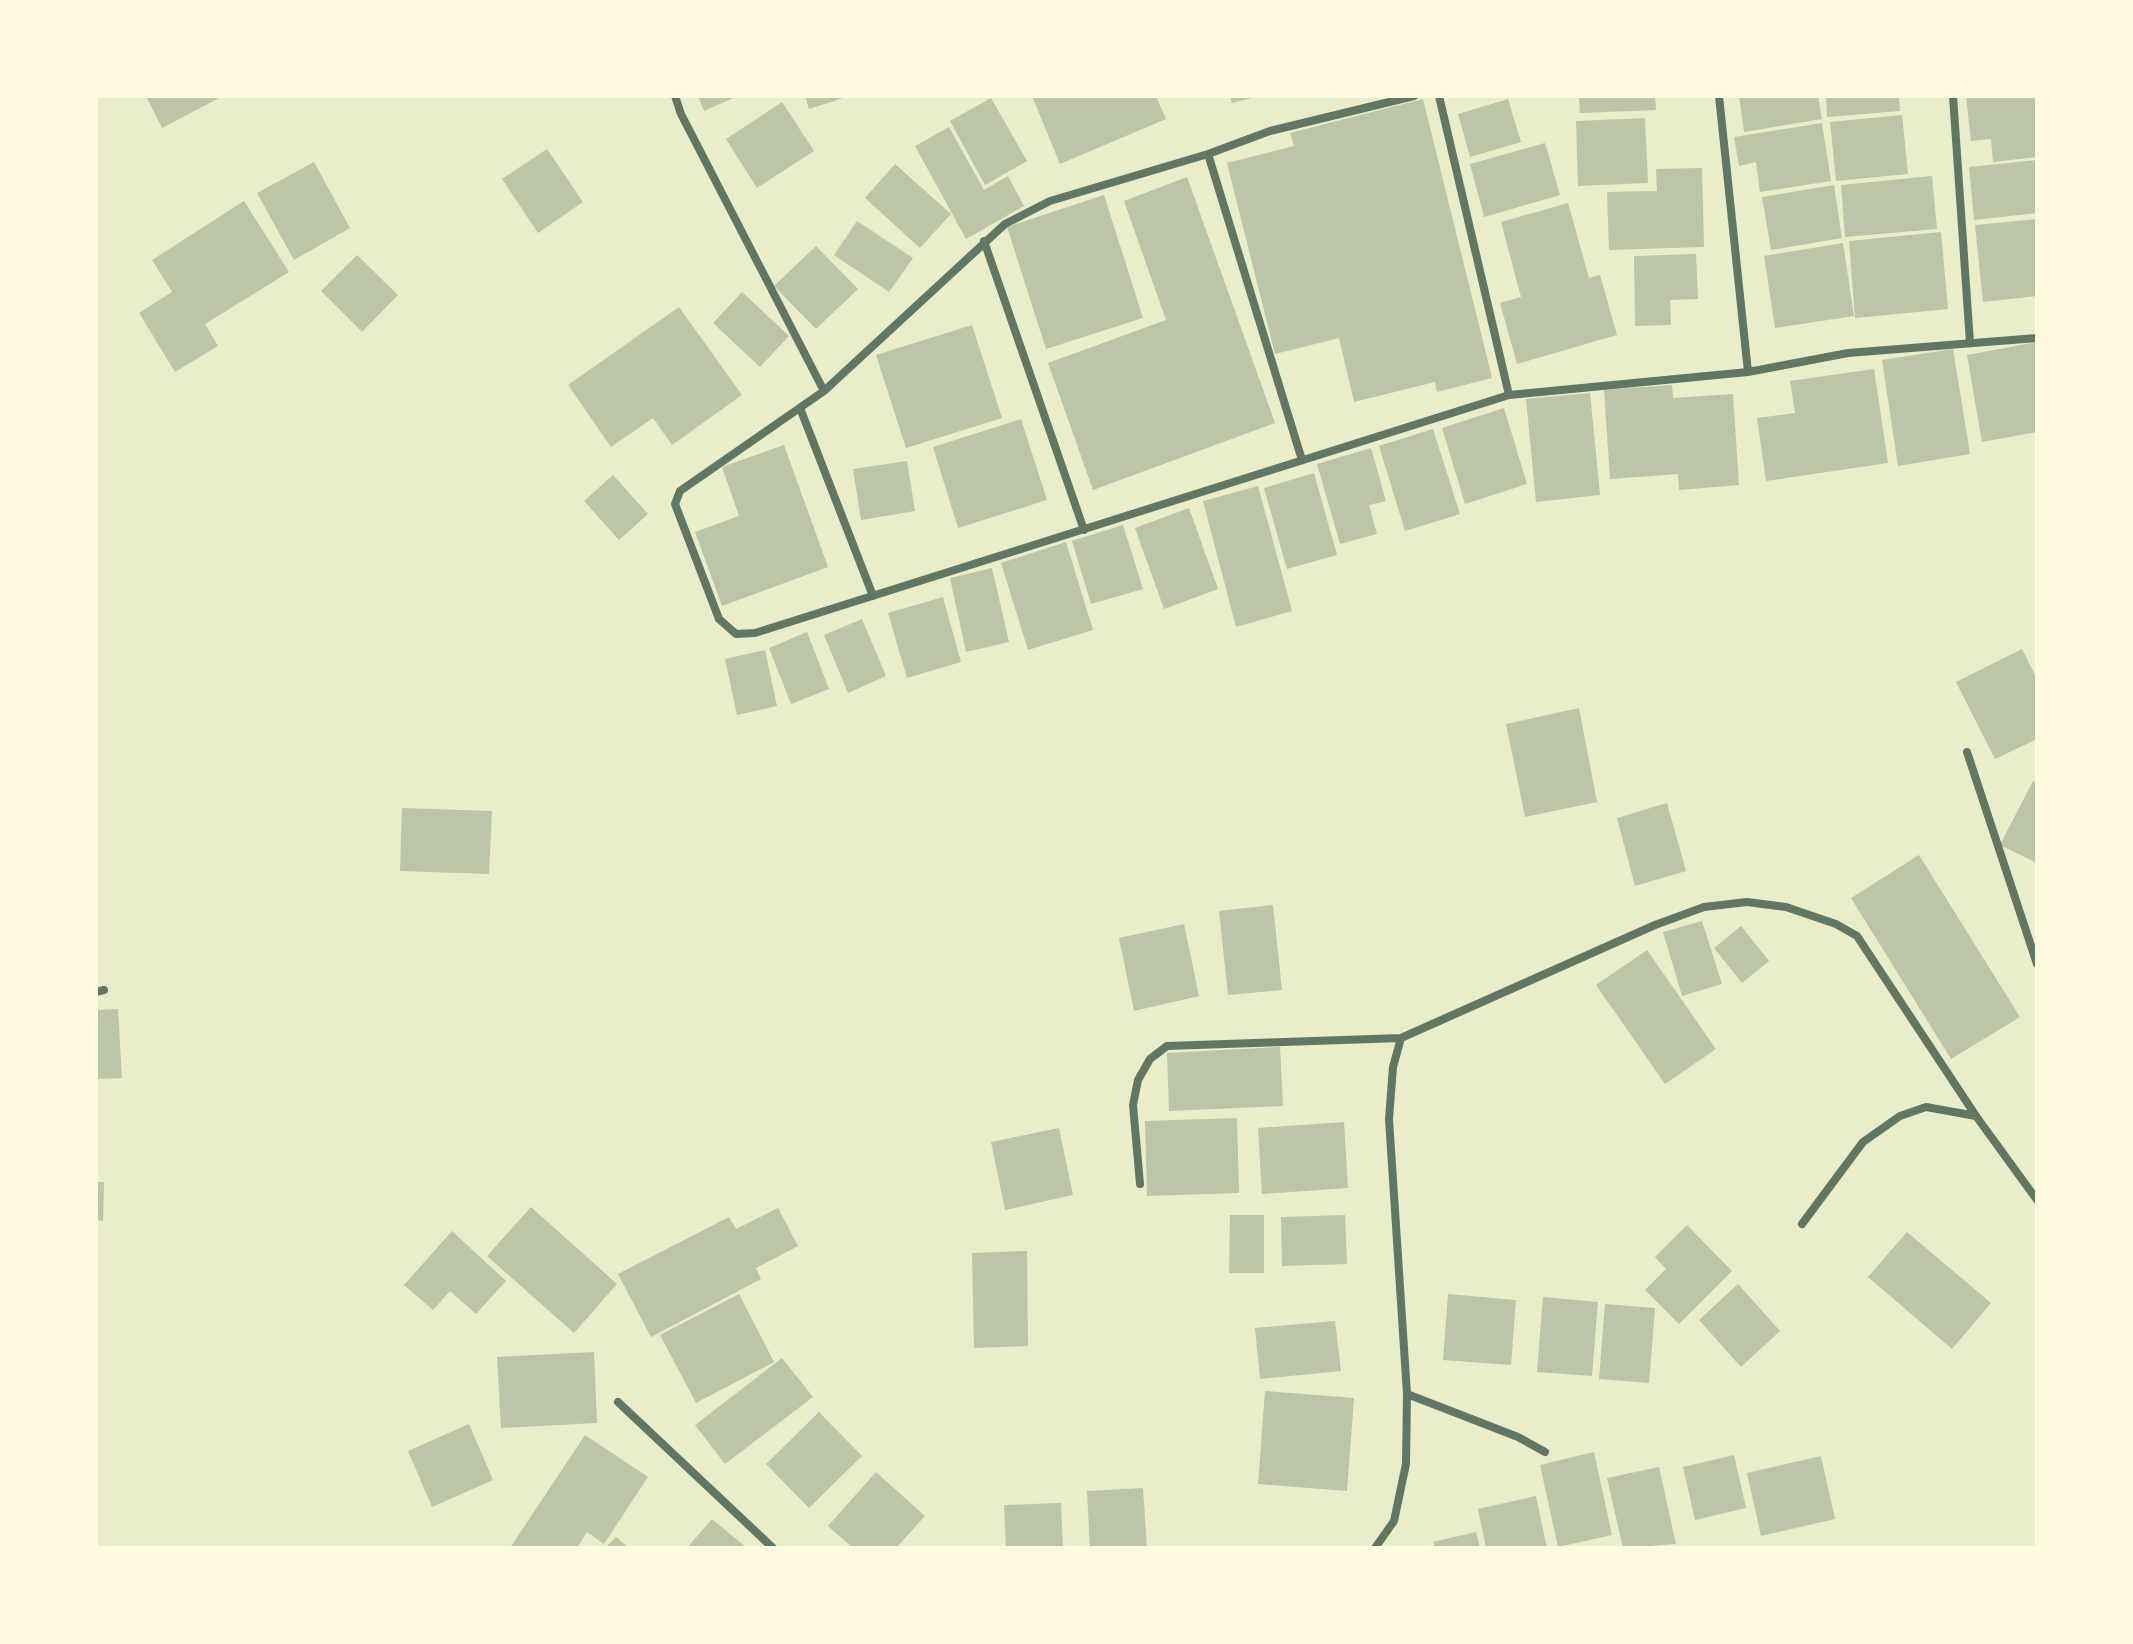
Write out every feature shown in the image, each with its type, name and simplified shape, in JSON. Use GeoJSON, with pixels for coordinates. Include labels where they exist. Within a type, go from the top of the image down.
{"type":"FeatureCollection","features":[{"type":"Feature","properties":{"kind":"street"},"geometry":{"type":"LineString","coordinates":[[675,96],[681,114],[824,391]]}},
{"type":"Feature","properties":{"kind":"street"},"geometry":{"type":"LineString","coordinates":[[1414,96],[1270,131],[1208,154],[1050,201],[1005,224],[824,391],[680,491],[675,499],[719,619],[736,634],[755,633],[1509,395],[1748,372],[1848,353],[2037,338]]}},
{"type":"Feature","properties":{"kind":"street"},"geometry":{"type":"LineString","coordinates":[[1439,96],[1509,395]]}},
{"type":"Feature","properties":{"kind":"street"},"geometry":{"type":"LineString","coordinates":[[1719,96],[1748,372]]}},
{"type":"Feature","properties":{"kind":"street"},"geometry":{"type":"LineString","coordinates":[[1953,96],[1970,343]]}},
{"type":"Feature","properties":{"kind":"street"},"geometry":{"type":"LineString","coordinates":[[1208,154],[1302,460]]}},
{"type":"Feature","properties":{"kind":"street"},"geometry":{"type":"LineString","coordinates":[[984,241],[1084,530]]}},
{"type":"Feature","properties":{"kind":"street"},"geometry":{"type":"LineString","coordinates":[[800,408],[873,596]]}},
{"type":"Feature","properties":{"kind":"street"},"geometry":{"type":"LineString","coordinates":[[1967,752],[2037,964]]}},
{"type":"Feature","properties":{"kind":"street"},"geometry":{"type":"LineString","coordinates":[[1140,1184],[1133,1105],[1138,1080],[1150,1059],[1167,1046],[1179,1043],[1401,1038],[1655,925],[1704,907],[1747,902],[1786,907],[1836,924],[1857,936],[1976,1116],[2037,1200]]}},
{"type":"Feature","properties":{"kind":"street"},"geometry":{"type":"LineString","coordinates":[[1375,1548],[1394,1521],[1406,1464],[1407,1394],[1389,1119],[1393,1067],[1401,1038]]}},
{"type":"Feature","properties":{"kind":"street"},"geometry":{"type":"LineString","coordinates":[[1802,1224],[1863,1142],[1900,1116],[1926,1107],[1976,1116]]}},
{"type":"Feature","properties":{"kind":"street"},"geometry":{"type":"LineString","coordinates":[[1407,1394],[1518,1437],[1545,1452]]}},
{"type":"Feature","properties":{"kind":"street"},"geometry":{"type":"LineString","coordinates":[[618,1402],[773,1548]]}},
{"type":"Feature","properties":{"kind":"building"},"geometry":{"type":"Polygon","coordinates":[[[146,96],[223,96],[162,128],[146,96]]]}},
{"type":"Feature","properties":{"kind":"building"},"geometry":{"type":"Polygon","coordinates":[[[698,96],[738,96],[704,111],[698,96]]]}},
{"type":"Feature","properties":{"kind":"building"},"geometry":{"type":"Polygon","coordinates":[[[805,96],[846,96],[846,97],[809,109],[805,96]]]}},
{"type":"Feature","properties":{"kind":"building"},"geometry":{"type":"Polygon","coordinates":[[[1032,96],[1156,96],[1166,119],[1060,164],[1032,96]]]}},
{"type":"Feature","properties":{"kind":"building"},"geometry":{"type":"Polygon","coordinates":[[[1230,96],[1256,96],[1256,97],[1232,103],[1230,96]]]}},
{"type":"Feature","properties":{"kind":"building"},"geometry":{"type":"Polygon","coordinates":[[[1579,96],[1655,96],[1656,110],[1580,113],[1579,96]]]}},
{"type":"Feature","properties":{"kind":"building"},"geometry":{"type":"Polygon","coordinates":[[[1739,96],[1818,96],[1822,119],[1744,132],[1739,96]]]}},
{"type":"Feature","properties":{"kind":"building"},"geometry":{"type":"Polygon","coordinates":[[[1826,96],[1899,96],[1900,111],[1827,117],[1826,96]]]}},
{"type":"Feature","properties":{"kind":"building"},"geometry":{"type":"Polygon","coordinates":[[[1966,96],[2037,96],[2037,157],[1993,162],[1991,139],[1971,141],[1966,96]]]}},
{"type":"Feature","properties":{"kind":"building"},"geometry":{"type":"Polygon","coordinates":[[[991,98],[1027,161],[985,185],[950,121],[991,98]]]}},
{"type":"Feature","properties":{"kind":"building"},"geometry":{"type":"Polygon","coordinates":[[[1423,99],[1492,378],[1437,392],[1435,382],[1354,402],[1339,338],[1275,354],[1227,163],[1294,146],[1290,133],[1423,99]]]}},
{"type":"Feature","properties":{"kind":"building"},"geometry":{"type":"Polygon","coordinates":[[[1508,99],[1521,142],[1470,157],[1458,114],[1508,99]]]}},
{"type":"Feature","properties":{"kind":"building"},"geometry":{"type":"Polygon","coordinates":[[[782,102],[814,151],[757,188],[726,139],[782,102]]]}},
{"type":"Feature","properties":{"kind":"building"},"geometry":{"type":"Polygon","coordinates":[[[1902,115],[1908,174],[1836,181],[1830,122],[1902,115]]]}},
{"type":"Feature","properties":{"kind":"building"},"geometry":{"type":"Polygon","coordinates":[[[1645,118],[1648,183],[1578,186],[1576,121],[1645,118]]]}},
{"type":"Feature","properties":{"kind":"building"},"geometry":{"type":"Polygon","coordinates":[[[1822,123],[1831,181],[1760,192],[1756,162],[1739,166],[1734,137],[1822,123]]]}},
{"type":"Feature","properties":{"kind":"building"},"geometry":{"type":"Polygon","coordinates":[[[949,127],[984,190],[1008,176],[1024,206],[966,239],[915,146],[949,127]]]}},
{"type":"Feature","properties":{"kind":"building"},"geometry":{"type":"Polygon","coordinates":[[[1545,143],[1560,195],[1484,217],[1470,164],[1545,143]]]}},
{"type":"Feature","properties":{"kind":"building"},"geometry":{"type":"Polygon","coordinates":[[[547,149],[583,202],[538,233],[502,179],[547,149]]]}},
{"type":"Feature","properties":{"kind":"building"},"geometry":{"type":"Polygon","coordinates":[[[2037,160],[2037,213],[1974,220],[1969,167],[2037,160]]]}},
{"type":"Feature","properties":{"kind":"building"},"geometry":{"type":"Polygon","coordinates":[[[314,162],[350,228],[294,260],[257,193],[314,162]]]}},
{"type":"Feature","properties":{"kind":"building"},"geometry":{"type":"Polygon","coordinates":[[[895,164],[951,214],[920,248],[865,198],[895,164]]]}},
{"type":"Feature","properties":{"kind":"building"},"geometry":{"type":"Polygon","coordinates":[[[1702,168],[1704,247],[1609,250],[1607,192],[1657,191],[1656,169],[1702,168]]]}},
{"type":"Feature","properties":{"kind":"building"},"geometry":{"type":"Polygon","coordinates":[[[1932,176],[1937,229],[1845,237],[1841,185],[1932,176]]]}},
{"type":"Feature","properties":{"kind":"building"},"geometry":{"type":"Polygon","coordinates":[[[1187,177],[1275,423],[1093,490],[1048,363],[1166,320],[1124,201],[1187,177]]]}},
{"type":"Feature","properties":{"kind":"building"},"geometry":{"type":"Polygon","coordinates":[[[1834,185],[1842,238],[1771,250],[1762,197],[1834,185]]]}},
{"type":"Feature","properties":{"kind":"building"},"geometry":{"type":"Polygon","coordinates":[[[1104,195],[1143,318],[1046,349],[1007,227],[1104,195]]]}},
{"type":"Feature","properties":{"kind":"building"},"geometry":{"type":"Polygon","coordinates":[[[244,201],[289,272],[205,324],[218,346],[175,372],[139,313],[172,292],[152,260],[244,201]]]}},
{"type":"Feature","properties":{"kind":"building"},"geometry":{"type":"Polygon","coordinates":[[[1568,203],[1589,278],[1600,275],[1617,335],[1517,364],[1500,303],[1521,297],[1501,222],[1568,203]]]}},
{"type":"Feature","properties":{"kind":"building"},"geometry":{"type":"Polygon","coordinates":[[[2037,219],[2037,296],[1983,302],[1975,225],[2037,219]]]}},
{"type":"Feature","properties":{"kind":"building"},"geometry":{"type":"Polygon","coordinates":[[[857,221],[913,258],[889,292],[834,255],[857,221]]]}},
{"type":"Feature","properties":{"kind":"building"},"geometry":{"type":"Polygon","coordinates":[[[1941,232],[1948,309],[1855,318],[1849,241],[1941,232]]]}},
{"type":"Feature","properties":{"kind":"building"},"geometry":{"type":"Polygon","coordinates":[[[1843,243],[1854,316],[1775,328],[1764,256],[1843,243]]]}},
{"type":"Feature","properties":{"kind":"building"},"geometry":{"type":"Polygon","coordinates":[[[816,246],[858,289],[816,329],[774,286],[816,246]]]}},
{"type":"Feature","properties":{"kind":"building"},"geometry":{"type":"Polygon","coordinates":[[[1696,254],[1698,299],[1670,300],[1671,325],[1635,326],[1634,256],[1696,254]]]}},
{"type":"Feature","properties":{"kind":"building"},"geometry":{"type":"Polygon","coordinates":[[[357,255],[398,295],[362,332],[321,291],[357,255]]]}},
{"type":"Feature","properties":{"kind":"building"},"geometry":{"type":"Polygon","coordinates":[[[742,292],[789,336],[760,367],[713,323],[742,292]]]}},
{"type":"Feature","properties":{"kind":"building"},"geometry":{"type":"Polygon","coordinates":[[[679,307],[742,395],[672,445],[653,418],[611,447],[568,385],[679,307]]]}},
{"type":"Feature","properties":{"kind":"building"},"geometry":{"type":"Polygon","coordinates":[[[972,325],[1002,418],[906,448],[876,355],[972,325]]]}},
{"type":"Feature","properties":{"kind":"building"},"geometry":{"type":"Polygon","coordinates":[[[2037,342],[2037,432],[1982,442],[1967,355],[2037,342]]]}},
{"type":"Feature","properties":{"kind":"building"},"geometry":{"type":"Polygon","coordinates":[[[1953,349],[1970,454],[1898,466],[1882,360],[1953,349]]]}},
{"type":"Feature","properties":{"kind":"building"},"geometry":{"type":"Polygon","coordinates":[[[1874,369],[1888,463],[1766,481],[1757,418],[1795,413],[1790,381],[1874,369]]]}},
{"type":"Feature","properties":{"kind":"building"},"geometry":{"type":"Polygon","coordinates":[[[1672,385],[1673,398],[1733,394],[1739,485],[1679,490],[1678,474],[1610,479],[1604,390],[1672,385]]]}},
{"type":"Feature","properties":{"kind":"building"},"geometry":{"type":"Polygon","coordinates":[[[1590,393],[1600,495],[1536,502],[1526,399],[1590,393]]]}},
{"type":"Feature","properties":{"kind":"building"},"geometry":{"type":"Polygon","coordinates":[[[1504,408],[1527,484],[1465,504],[1442,428],[1504,408]]]}},
{"type":"Feature","properties":{"kind":"building"},"geometry":{"type":"Polygon","coordinates":[[[1021,419],[1047,500],[958,528],[933,447],[1021,419]]]}},
{"type":"Feature","properties":{"kind":"building"},"geometry":{"type":"Polygon","coordinates":[[[1433,429],[1460,514],[1405,531],[1379,446],[1433,429]]]}},
{"type":"Feature","properties":{"kind":"building"},"geometry":{"type":"Polygon","coordinates":[[[784,445],[828,567],[722,606],[695,532],[739,516],[722,467],[784,445]]]}},
{"type":"Feature","properties":{"kind":"building"},"geometry":{"type":"Polygon","coordinates":[[[1371,448],[1386,501],[1369,505],[1377,534],[1340,544],[1317,464],[1371,448]]]}},
{"type":"Feature","properties":{"kind":"building"},"geometry":{"type":"Polygon","coordinates":[[[907,461],[915,511],[861,520],[853,469],[907,461]]]}},
{"type":"Feature","properties":{"kind":"building"},"geometry":{"type":"Polygon","coordinates":[[[1314,473],[1337,555],[1287,569],[1264,488],[1314,473]]]}},
{"type":"Feature","properties":{"kind":"building"},"geometry":{"type":"Polygon","coordinates":[[[613,475],[648,514],[619,540],[584,501],[613,475]]]}},
{"type":"Feature","properties":{"kind":"building"},"geometry":{"type":"Polygon","coordinates":[[[1258,486],[1292,611],[1236,627],[1203,501],[1258,486]]]}},
{"type":"Feature","properties":{"kind":"building"},"geometry":{"type":"Polygon","coordinates":[[[1189,508],[1218,589],[1164,609],[1135,528],[1189,508]]]}},
{"type":"Feature","properties":{"kind":"building"},"geometry":{"type":"Polygon","coordinates":[[[1123,525],[1143,589],[1091,604],[1072,541],[1123,525]]]}},
{"type":"Feature","properties":{"kind":"building"},"geometry":{"type":"Polygon","coordinates":[[[1066,542],[1093,630],[1028,650],[1001,563],[1066,542]]]}},
{"type":"Feature","properties":{"kind":"building"},"geometry":{"type":"Polygon","coordinates":[[[992,568],[1009,642],[966,652],[950,578],[992,568]]]}},
{"type":"Feature","properties":{"kind":"building"},"geometry":{"type":"Polygon","coordinates":[[[943,597],[961,662],[907,678],[888,613],[943,597]]]}},
{"type":"Feature","properties":{"kind":"building"},"geometry":{"type":"Polygon","coordinates":[[[862,619],[886,676],[848,693],[824,635],[862,619]]]}},
{"type":"Feature","properties":{"kind":"building"},"geometry":{"type":"Polygon","coordinates":[[[807,632],[829,689],[791,704],[769,648],[807,632]]]}},
{"type":"Feature","properties":{"kind":"building"},"geometry":{"type":"Polygon","coordinates":[[[2022,649],[2037,679],[2037,739],[1995,759],[1956,682],[2022,649]]]}},
{"type":"Feature","properties":{"kind":"building"},"geometry":{"type":"Polygon","coordinates":[[[765,650],[777,706],[737,715],[725,659],[765,650]]]}},
{"type":"Feature","properties":{"kind":"building"},"geometry":{"type":"Polygon","coordinates":[[[1579,708],[1597,802],[1525,817],[1506,724],[1579,708]]]}},
{"type":"Feature","properties":{"kind":"building"},"geometry":{"type":"Polygon","coordinates":[[[2033,781],[2037,783],[2037,863],[2000,845],[2033,781]]]}},
{"type":"Feature","properties":{"kind":"building"},"geometry":{"type":"Polygon","coordinates":[[[1667,803],[1686,871],[1635,886],[1617,818],[1667,803]]]}},
{"type":"Feature","properties":{"kind":"building"},"geometry":{"type":"Polygon","coordinates":[[[402,808],[492,811],[489,874],[400,871],[402,808]]]}},
{"type":"Feature","properties":{"kind":"building"},"geometry":{"type":"Polygon","coordinates":[[[1919,855],[2020,1017],[1951,1059],[1851,898],[1919,855]]]}},
{"type":"Feature","properties":{"kind":"building"},"geometry":{"type":"Polygon","coordinates":[[[1273,905],[1282,990],[1228,995],[1219,911],[1273,905]]]}},
{"type":"Feature","properties":{"kind":"building"},"geometry":{"type":"Polygon","coordinates":[[[1702,921],[1722,984],[1682,996],[1663,932],[1702,921]]]}},
{"type":"Feature","properties":{"kind":"building"},"geometry":{"type":"Polygon","coordinates":[[[1184,924],[1199,996],[1134,1011],[1119,938],[1184,924]]]}},
{"type":"Feature","properties":{"kind":"building"},"geometry":{"type":"Polygon","coordinates":[[[1741,926],[1769,961],[1742,983],[1714,948],[1741,926]]]}},
{"type":"Feature","properties":{"kind":"building"},"geometry":{"type":"Polygon","coordinates":[[[1647,950],[1716,1049],[1665,1084],[1596,985],[1647,950]]]}},
{"type":"Feature","properties":{"kind":"building"},"geometry":{"type":"Polygon","coordinates":[[[118,1009],[122,1078],[96,1079],[96,1010],[118,1009]]]}},
{"type":"Feature","properties":{"kind":"building"},"geometry":{"type":"Polygon","coordinates":[[[1280,1047],[1283,1106],[1169,1111],[1167,1053],[1280,1047]]]}},
{"type":"Feature","properties":{"kind":"building"},"geometry":{"type":"Polygon","coordinates":[[[1237,1118],[1239,1193],[1147,1196],[1145,1121],[1237,1118]]]}},
{"type":"Feature","properties":{"kind":"building"},"geometry":{"type":"Polygon","coordinates":[[[1344,1122],[1348,1188],[1262,1194],[1258,1128],[1344,1122]]]}},
{"type":"Feature","properties":{"kind":"building"},"geometry":{"type":"Polygon","coordinates":[[[1059,1128],[1073,1195],[1005,1210],[991,1142],[1059,1128]]]}},
{"type":"Feature","properties":{"kind":"building"},"geometry":{"type":"Polygon","coordinates":[[[96,1182],[104,1182],[103,1221],[96,1220],[96,1182]]]}},
{"type":"Feature","properties":{"kind":"building"},"geometry":{"type":"Polygon","coordinates":[[[531,1207],[617,1284],[574,1333],[487,1256],[531,1207]]]}},
{"type":"Feature","properties":{"kind":"building"},"geometry":{"type":"Polygon","coordinates":[[[778,1208],[798,1246],[756,1268],[761,1279],[651,1337],[618,1274],[729,1217],[736,1229],[778,1208]]]}},
{"type":"Feature","properties":{"kind":"building"},"geometry":{"type":"Polygon","coordinates":[[[1230,1215],[1264,1215],[1264,1273],[1229,1273],[1230,1215]]]}},
{"type":"Feature","properties":{"kind":"building"},"geometry":{"type":"Polygon","coordinates":[[[1345,1215],[1347,1264],[1282,1266],[1281,1217],[1345,1215]]]}},
{"type":"Feature","properties":{"kind":"building"},"geometry":{"type":"Polygon","coordinates":[[[1687,1225],[1732,1271],[1679,1324],[1645,1290],[1666,1269],[1655,1257],[1687,1225]]]}},
{"type":"Feature","properties":{"kind":"building"},"geometry":{"type":"Polygon","coordinates":[[[452,1231],[506,1281],[476,1314],[450,1291],[433,1310],[404,1285],[452,1231]]]}},
{"type":"Feature","properties":{"kind":"building"},"geometry":{"type":"Polygon","coordinates":[[[1907,1232],[1991,1303],[1952,1349],[1868,1277],[1907,1232]]]}},
{"type":"Feature","properties":{"kind":"building"},"geometry":{"type":"Polygon","coordinates":[[[1027,1251],[1028,1346],[974,1348],[972,1253],[1027,1251]]]}},
{"type":"Feature","properties":{"kind":"building"},"geometry":{"type":"Polygon","coordinates":[[[1738,1284],[1780,1331],[1741,1367],[1699,1320],[1738,1284]]]}},
{"type":"Feature","properties":{"kind":"building"},"geometry":{"type":"Polygon","coordinates":[[[739,1294],[774,1362],[696,1403],[660,1335],[739,1294]]]}},
{"type":"Feature","properties":{"kind":"building"},"geometry":{"type":"Polygon","coordinates":[[[1448,1294],[1516,1300],[1511,1365],[1443,1360],[1448,1294]]]}},
{"type":"Feature","properties":{"kind":"building"},"geometry":{"type":"Polygon","coordinates":[[[1543,1297],[1598,1302],[1592,1376],[1537,1372],[1543,1297]]]}},
{"type":"Feature","properties":{"kind":"building"},"geometry":{"type":"Polygon","coordinates":[[[1605,1304],[1655,1308],[1649,1383],[1599,1379],[1605,1304]]]}},
{"type":"Feature","properties":{"kind":"building"},"geometry":{"type":"Polygon","coordinates":[[[1335,1321],[1341,1371],[1260,1379],[1255,1328],[1335,1321]]]}},
{"type":"Feature","properties":{"kind":"building"},"geometry":{"type":"Polygon","coordinates":[[[594,1352],[597,1423],[501,1428],[497,1357],[594,1352]]]}},
{"type":"Feature","properties":{"kind":"building"},"geometry":{"type":"Polygon","coordinates":[[[782,1358],[813,1397],[725,1464],[695,1425],[782,1358]]]}},
{"type":"Feature","properties":{"kind":"building"},"geometry":{"type":"Polygon","coordinates":[[[1265,1391],[1354,1398],[1347,1491],[1258,1484],[1265,1391]]]}},
{"type":"Feature","properties":{"kind":"building"},"geometry":{"type":"Polygon","coordinates":[[[819,1412],[862,1456],[809,1508],[766,1464],[819,1412]]]}},
{"type":"Feature","properties":{"kind":"building"},"geometry":{"type":"Polygon","coordinates":[[[469,1424],[493,1480],[432,1507],[408,1451],[469,1424]]]}},
{"type":"Feature","properties":{"kind":"building"},"geometry":{"type":"Polygon","coordinates":[[[585,1435],[648,1477],[604,1544],[587,1532],[577,1548],[510,1548],[585,1435]]]}},
{"type":"Feature","properties":{"kind":"building"},"geometry":{"type":"Polygon","coordinates":[[[1594,1452],[1612,1535],[1558,1547],[1540,1465],[1594,1452]]]}},
{"type":"Feature","properties":{"kind":"building"},"geometry":{"type":"Polygon","coordinates":[[[1734,1455],[1746,1508],[1695,1520],[1683,1467],[1734,1455]]]}},
{"type":"Feature","properties":{"kind":"building"},"geometry":{"type":"Polygon","coordinates":[[[1821,1456],[1835,1519],[1761,1536],[1747,1473],[1821,1456]]]}},
{"type":"Feature","properties":{"kind":"building"},"geometry":{"type":"Polygon","coordinates":[[[1659,1467],[1676,1544],[1623,1548],[1607,1478],[1659,1467]]]}},
{"type":"Feature","properties":{"kind":"building"},"geometry":{"type":"Polygon","coordinates":[[[876,1472],[925,1516],[896,1548],[853,1548],[828,1526],[876,1472]]]}},
{"type":"Feature","properties":{"kind":"building"},"geometry":{"type":"Polygon","coordinates":[[[1143,1488],[1147,1548],[1090,1548],[1087,1491],[1143,1488]]]}},
{"type":"Feature","properties":{"kind":"building"},"geometry":{"type":"Polygon","coordinates":[[[1536,1496],[1547,1548],[1486,1548],[1478,1509],[1536,1496]]]}},
{"type":"Feature","properties":{"kind":"building"},"geometry":{"type":"Polygon","coordinates":[[[1061,1503],[1063,1548],[1006,1548],[1004,1505],[1061,1503]]]}},
{"type":"Feature","properties":{"kind":"building"},"geometry":{"type":"Polygon","coordinates":[[[712,1519],[747,1548],[687,1548],[712,1519]]]}},
{"type":"Feature","properties":{"kind":"building"},"geometry":{"type":"Polygon","coordinates":[[[1476,1532],[1480,1548],[1435,1548],[1433,1542],[1476,1532]]]}},
{"type":"Feature","properties":{"kind":"building"},"geometry":{"type":"Polygon","coordinates":[[[616,1537],[629,1548],[605,1548],[616,1537]]]}}]}
